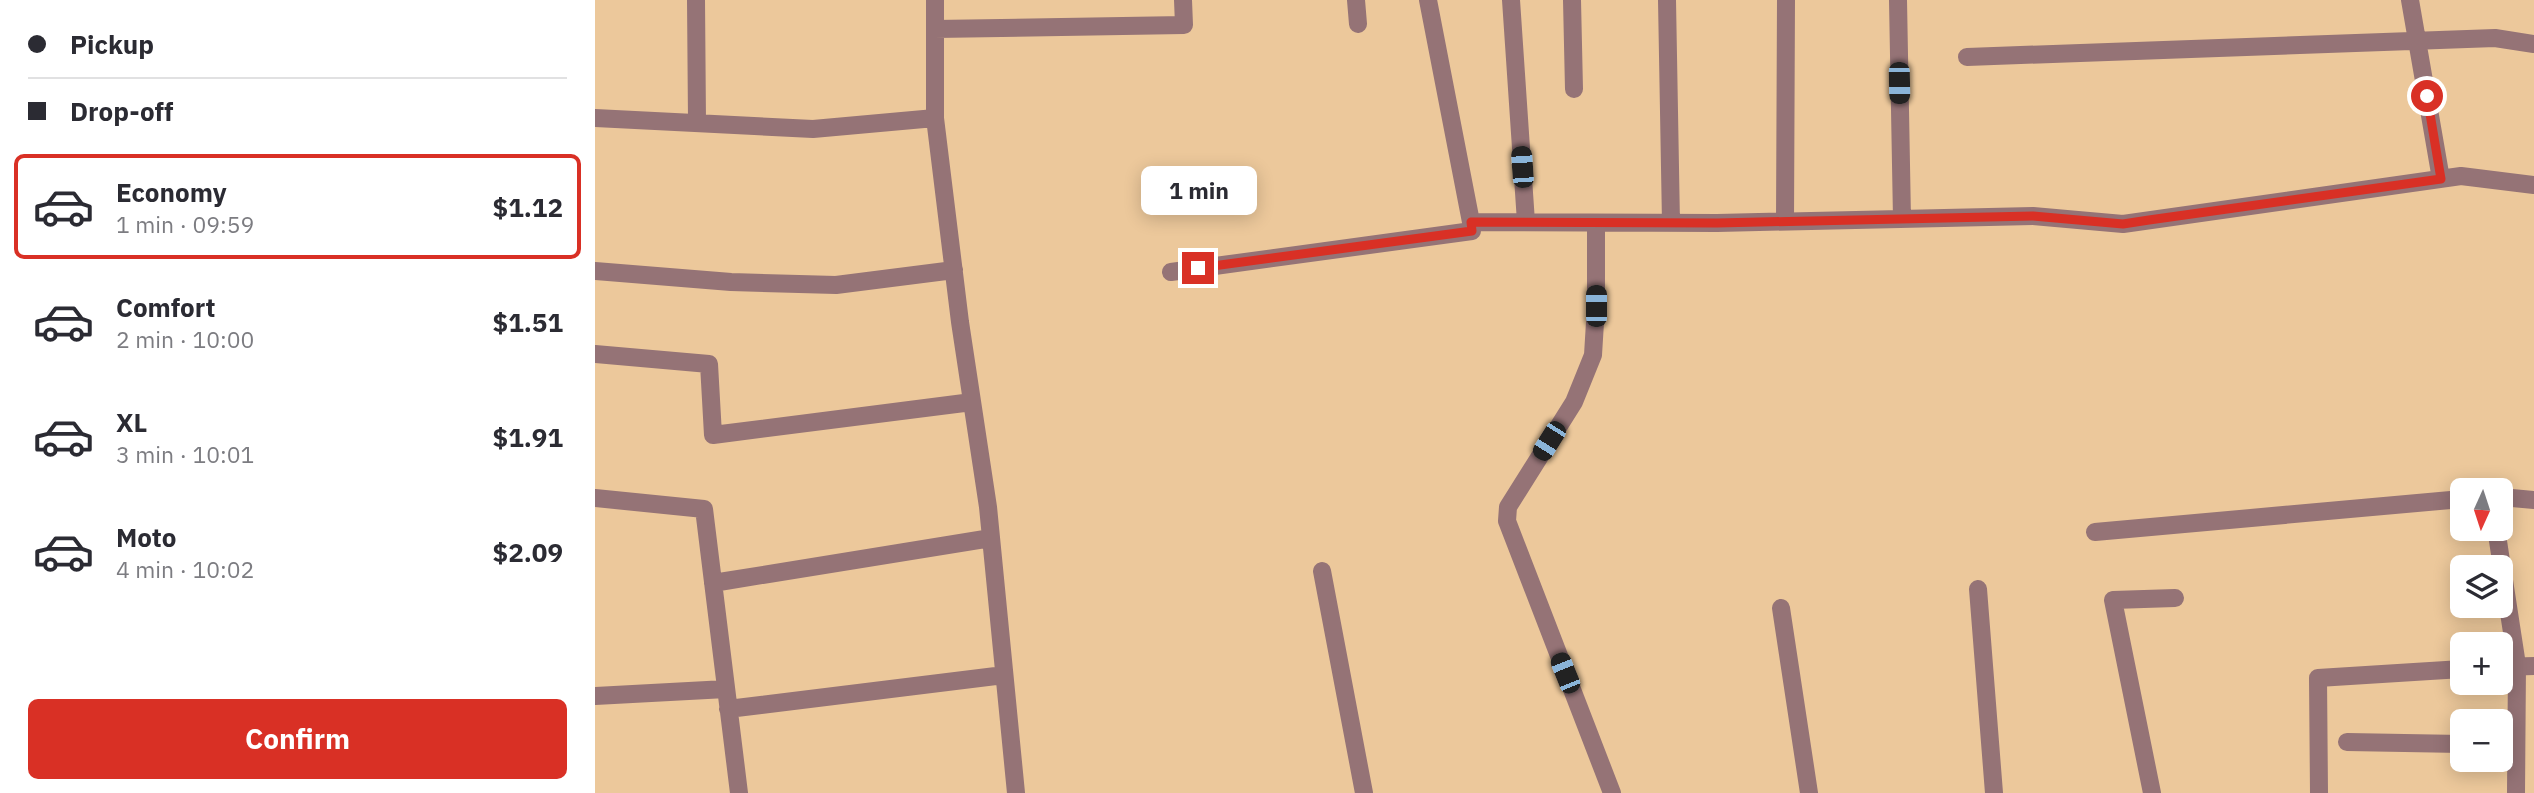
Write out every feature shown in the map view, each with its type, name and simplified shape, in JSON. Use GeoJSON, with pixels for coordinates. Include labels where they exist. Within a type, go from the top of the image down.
{"type":"FeatureCollection","features":[{"type":"Feature","properties":{"kind":"street"},"geometry":{"type":"LineString","coordinates":[[696,0],[697,121]]}},
{"type":"Feature","properties":{"kind":"street"},"geometry":{"type":"LineString","coordinates":[[935,0],[935,118],[991,538],[1016,793]]}},
{"type":"Feature","properties":{"kind":"street"},"geometry":{"type":"LineString","coordinates":[[935,29],[1184,25],[1183,0]]}},
{"type":"Feature","properties":{"kind":"street"},"geometry":{"type":"LineString","coordinates":[[1356,0],[1358,24]]}},
{"type":"Feature","properties":{"kind":"street"},"geometry":{"type":"LineString","coordinates":[[1171,272],[1472,231],[1428,0]]}},
{"type":"Feature","properties":{"kind":"street"},"geometry":{"type":"LineString","coordinates":[[1511,0],[1526,222]]}},
{"type":"Feature","properties":{"kind":"street"},"geometry":{"type":"LineString","coordinates":[[1571,0],[1574,89]]}},
{"type":"Feature","properties":{"kind":"street"},"geometry":{"type":"LineString","coordinates":[[1667,0],[1671,223]]}},
{"type":"Feature","properties":{"kind":"street"},"geometry":{"type":"LineString","coordinates":[[1785,221],[1786,0]]}},
{"type":"Feature","properties":{"kind":"street"},"geometry":{"type":"LineString","coordinates":[[1898,0],[1902,219]]}},
{"type":"Feature","properties":{"kind":"street"},"geometry":{"type":"LineString","coordinates":[[2410,0],[2441,179]]}},
{"type":"Feature","properties":{"kind":"street"},"geometry":{"type":"LineString","coordinates":[[1967,57],[2495,38],[2534,44]]}},
{"type":"Feature","properties":{"kind":"street"},"geometry":{"type":"LineString","coordinates":[[595,118],[697,121],[813,129],[935,118]]}},
{"type":"Feature","properties":{"kind":"street"},"geometry":{"type":"LineString","coordinates":[[1471,222],[1671,223],[2033,216],[2123,224],[2461,176],[2534,185]]}},
{"type":"Feature","properties":{"kind":"street"},"geometry":{"type":"LineString","coordinates":[[1596,223],[1593,355],[1574,402],[1508,507],[1507,521],[1612,793]]}},
{"type":"Feature","properties":{"kind":"street"},"geometry":{"type":"LineString","coordinates":[[595,271],[731,282],[836,285],[954,270]]}},
{"type":"Feature","properties":{"kind":"street"},"geometry":{"type":"LineString","coordinates":[[595,354],[709,364],[713,435],[972,402]]}},
{"type":"Feature","properties":{"kind":"street"},"geometry":{"type":"LineString","coordinates":[[595,498],[704,509],[739,793]]}},
{"type":"Feature","properties":{"kind":"street"},"geometry":{"type":"LineString","coordinates":[[2513,498],[2534,500]]}},
{"type":"Feature","properties":{"kind":"street"},"geometry":{"type":"LineString","coordinates":[[2095,532],[2450,500]]}},
{"type":"Feature","properties":{"kind":"street"},"geometry":{"type":"LineString","coordinates":[[713,583],[991,538]]}},
{"type":"Feature","properties":{"kind":"street"},"geometry":{"type":"LineString","coordinates":[[2497,541],[2517,666],[2513,709]]}},
{"type":"Feature","properties":{"kind":"street"},"geometry":{"type":"LineString","coordinates":[[1322,571],[1364,793]]}},
{"type":"Feature","properties":{"kind":"street"},"geometry":{"type":"LineString","coordinates":[[1978,589],[1994,793]]}},
{"type":"Feature","properties":{"kind":"street"},"geometry":{"type":"LineString","coordinates":[[2152,793],[2113,600],[2175,598]]}},
{"type":"Feature","properties":{"kind":"street"},"geometry":{"type":"LineString","coordinates":[[1781,608],[1809,793]]}},
{"type":"Feature","properties":{"kind":"street"},"geometry":{"type":"LineString","coordinates":[[2319,793],[2318,678],[2450,670]]}},
{"type":"Feature","properties":{"kind":"street"},"geometry":{"type":"LineString","coordinates":[[728,709],[1005,675]]}},
{"type":"Feature","properties":{"kind":"street"},"geometry":{"type":"LineString","coordinates":[[595,696],[726,689]]}},
{"type":"Feature","properties":{"kind":"street"},"geometry":{"type":"LineString","coordinates":[[2347,741],[2450,744]]}},
{"type":"Feature","properties":{"kind":"street"},"geometry":{"type":"LineString","coordinates":[[2513,759],[2522,790]]}},
{"type":"Feature","properties":{"kind":"route"},"geometry":{"type":"LineString","coordinates":[[1198,268],[1472,231],[1471,222],[1717,223],[2033,216],[2123,224],[2441,179],[2427,96]]}}]}
